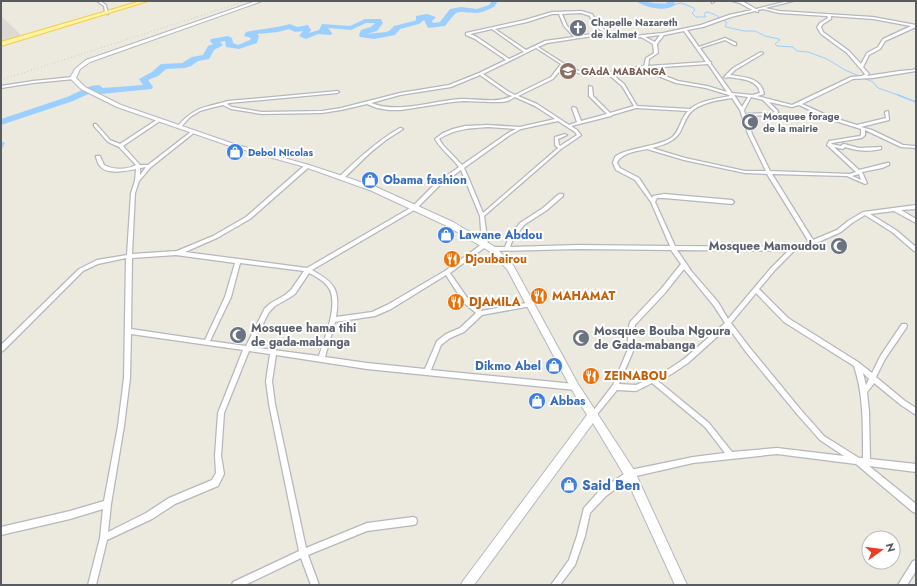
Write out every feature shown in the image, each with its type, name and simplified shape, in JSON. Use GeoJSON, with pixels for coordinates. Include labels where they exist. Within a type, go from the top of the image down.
{"type":"FeatureCollection","features":[{"type":"Feature","properties":{"kind":"main road"},"geometry":{"type":"LineString","coordinates":[[1,44],[146,1]]}},
{"type":"Feature","properties":{"kind":"street"},"geometry":{"type":"LineString","coordinates":[[98,1],[105,6],[107,13]]}},
{"type":"Feature","properties":{"kind":"street"},"geometry":{"type":"LineString","coordinates":[[73,78],[74,73],[88,61],[260,1]]}},
{"type":"Feature","properties":{"kind":"street"},"geometry":{"type":"LineString","coordinates":[[733,1],[747,5]]}},
{"type":"Feature","properties":{"kind":"street"},"geometry":{"type":"LineString","coordinates":[[742,1],[757,11]]}},
{"type":"Feature","properties":{"kind":"street"},"geometry":{"type":"LineString","coordinates":[[224,104],[231,108],[270,113],[322,112],[400,94],[450,86],[480,74],[546,42],[576,37],[610,35],[643,37],[663,34],[702,26],[720,19],[757,11],[792,1]]}},
{"type":"Feature","properties":{"kind":"street"},"geometry":{"type":"LineString","coordinates":[[764,9],[779,12],[873,18],[915,26]]}},
{"type":"Feature","properties":{"kind":"street"},"geometry":{"type":"LineString","coordinates":[[508,60],[476,38],[466,34],[526,21],[545,14],[581,12],[588,13],[593,19],[593,23],[610,35]]}},
{"type":"Feature","properties":{"kind":"street"},"geometry":{"type":"LineString","coordinates":[[560,13],[567,30],[576,37]]}},
{"type":"Feature","properties":{"kind":"street"},"geometry":{"type":"LineString","coordinates":[[829,16],[830,18],[821,23],[818,27],[822,33],[848,52],[867,74],[861,77]]}},
{"type":"Feature","properties":{"kind":"street"},"geometry":{"type":"LineString","coordinates":[[861,67],[868,54],[878,48],[884,40],[915,26]]}},
{"type":"Feature","properties":{"kind":"street"},"geometry":{"type":"LineString","coordinates":[[492,28],[525,51]]}},
{"type":"Feature","properties":{"kind":"street"},"geometry":{"type":"LineString","coordinates":[[685,30],[710,63],[743,112],[750,134],[769,173],[812,243]]}},
{"type":"Feature","properties":{"kind":"street"},"geometry":{"type":"LineString","coordinates":[[663,34],[655,44],[656,53],[647,59],[646,67],[649,71],[677,82],[707,86],[731,96]]}},
{"type":"Feature","properties":{"kind":"street"},"geometry":{"type":"LineString","coordinates":[[643,37],[655,44]]}},
{"type":"Feature","properties":{"kind":"street"},"geometry":{"type":"LineString","coordinates":[[698,48],[725,39],[735,44]]}},
{"type":"Feature","properties":{"kind":"street"},"geometry":{"type":"LineString","coordinates":[[536,47],[563,64],[581,73],[593,75],[646,67],[710,63]]}},
{"type":"Feature","properties":{"kind":"street"},"geometry":{"type":"LineString","coordinates":[[722,82],[734,69],[761,53]]}},
{"type":"Feature","properties":{"kind":"street"},"geometry":{"type":"LineString","coordinates":[[366,102],[374,107],[391,109],[463,100],[500,101],[552,78],[563,64]]}},
{"type":"Feature","properties":{"kind":"street"},"geometry":{"type":"LineString","coordinates":[[750,96],[792,106],[800,104],[826,89],[852,78],[880,76],[902,71],[912,72],[916,70]]}},
{"type":"Feature","properties":{"kind":"street"},"geometry":{"type":"LineString","coordinates":[[609,73],[623,86],[636,107]]}},
{"type":"Feature","properties":{"kind":"street"},"geometry":{"type":"LineString","coordinates":[[480,74],[514,96],[536,105],[579,134],[560,148],[482,216]]}},
{"type":"Feature","properties":{"kind":"street"},"geometry":{"type":"LineString","coordinates":[[727,76],[754,82],[760,85],[762,88],[762,94],[750,96],[731,96],[698,105],[689,110],[680,131],[672,139],[648,148],[624,153],[617,158],[615,163],[618,170],[637,179],[653,202],[672,248],[716,304],[728,323],[799,412],[822,438],[855,460],[916,509]]}},
{"type":"Feature","properties":{"kind":"street"},"geometry":{"type":"LineString","coordinates":[[1,87],[73,78],[89,91],[120,106],[232,145],[307,166],[374,189],[450,224],[489,247],[510,267],[576,387],[630,474],[681,585]]}},
{"type":"Feature","properties":{"kind":"street"},"geometry":{"type":"LineString","coordinates":[[590,87],[591,96],[610,115]]}},
{"type":"Feature","properties":{"kind":"street"},"geometry":{"type":"LineString","coordinates":[[179,127],[193,112],[228,102],[337,92]]}},
{"type":"Feature","properties":{"kind":"street"},"geometry":{"type":"LineString","coordinates":[[743,112],[750,96]]}},
{"type":"Feature","properties":{"kind":"street"},"geometry":{"type":"LineString","coordinates":[[743,112],[773,114],[777,112],[764,99]]}},
{"type":"Feature","properties":{"kind":"street"},"geometry":{"type":"LineString","coordinates":[[800,104],[830,118],[864,127],[902,146],[916,147]]}},
{"type":"Feature","properties":{"kind":"street"},"geometry":{"type":"LineString","coordinates":[[568,126],[636,107],[689,110]]}},
{"type":"Feature","properties":{"kind":"street"},"geometry":{"type":"LineString","coordinates":[[574,108],[578,122]]}},
{"type":"Feature","properties":{"kind":"street"},"geometry":{"type":"LineString","coordinates":[[864,127],[888,119],[886,112]]}},
{"type":"Feature","properties":{"kind":"street"},"geometry":{"type":"LineString","coordinates":[[120,146],[159,120]]}},
{"type":"Feature","properties":{"kind":"street"},"geometry":{"type":"LineString","coordinates":[[489,247],[482,216],[461,167],[449,152],[438,143],[437,139],[465,127],[502,126],[520,128],[557,120]]}},
{"type":"Feature","properties":{"kind":"street"},"geometry":{"type":"LineString","coordinates":[[92,585],[104,538],[107,504],[121,426],[127,378],[129,256],[133,193],[137,181],[138,165],[120,146],[109,141],[95,125]]}},
{"type":"Feature","properties":{"kind":"street"},"geometry":{"type":"LineString","coordinates":[[829,145],[830,142],[861,137],[864,135],[864,127]]}},
{"type":"Feature","properties":{"kind":"street"},"geometry":{"type":"LineString","coordinates":[[104,538],[149,516],[172,501],[215,483],[220,474],[218,456],[221,413],[247,349],[266,310],[272,303],[293,292],[308,270],[414,208],[437,185],[461,167],[520,128]]}},
{"type":"Feature","properties":{"kind":"street"},"geometry":{"type":"LineString","coordinates":[[341,178],[374,146],[401,129]]}},
{"type":"Feature","properties":{"kind":"street"},"geometry":{"type":"LineString","coordinates":[[137,181],[150,166],[193,132]]}},
{"type":"Feature","properties":{"kind":"street"},"geometry":{"type":"LineString","coordinates":[[560,148],[557,145],[556,138],[565,136]]}},
{"type":"Feature","properties":{"kind":"street"},"geometry":{"type":"LineString","coordinates":[[648,148],[684,159],[745,172],[846,175],[858,173],[857,170],[829,145]]}},
{"type":"Feature","properties":{"kind":"street"},"geometry":{"type":"LineString","coordinates":[[829,145],[842,148],[844,145],[855,148],[876,150],[880,148]]}},
{"type":"Feature","properties":{"kind":"street"},"geometry":{"type":"LineString","coordinates":[[98,157],[102,166],[112,170],[123,170],[138,165],[150,166]]}},
{"type":"Feature","properties":{"kind":"street"},"geometry":{"type":"LineString","coordinates":[[846,175],[865,183],[860,171],[887,164]]}},
{"type":"Feature","properties":{"kind":"street"},"geometry":{"type":"LineString","coordinates":[[176,253],[215,237],[248,218],[307,166]]}},
{"type":"Feature","properties":{"kind":"street"},"geometry":{"type":"LineString","coordinates":[[507,248],[511,238],[522,224],[545,209],[561,195]]}},
{"type":"Feature","properties":{"kind":"street"},"geometry":{"type":"LineString","coordinates":[[653,202],[656,197],[664,196],[732,202]]}},
{"type":"Feature","properties":{"kind":"street"},"geometry":{"type":"LineString","coordinates":[[333,320],[373,314],[389,308],[489,247],[793,249],[812,243],[839,231],[865,213],[916,207]]}},
{"type":"Feature","properties":{"kind":"street"},"geometry":{"type":"LineString","coordinates":[[896,210],[916,221]]}},
{"type":"Feature","properties":{"kind":"street"},"geometry":{"type":"LineString","coordinates":[[865,213],[894,231],[916,250]]}},
{"type":"Feature","properties":{"kind":"street"},"geometry":{"type":"LineString","coordinates":[[615,387],[636,388],[654,381],[686,361],[728,323],[773,269],[793,249]]}},
{"type":"Feature","properties":{"kind":"street"},"geometry":{"type":"LineString","coordinates":[[1,349],[81,270],[97,262],[129,256],[176,253],[308,270],[323,278],[332,287],[336,300],[333,320],[321,359]]}},
{"type":"Feature","properties":{"kind":"street"},"geometry":{"type":"LineString","coordinates":[[206,343],[228,296],[238,261]]}},
{"type":"Feature","properties":{"kind":"street"},"geometry":{"type":"LineString","coordinates":[[467,585],[615,387],[631,349],[632,324],[663,291],[684,265]]}},
{"type":"Feature","properties":{"kind":"street"},"geometry":{"type":"LineString","coordinates":[[447,272],[466,301],[480,313]]}},
{"type":"Feature","properties":{"kind":"street"},"geometry":{"type":"LineString","coordinates":[[756,290],[797,329],[856,364],[902,403],[916,412]]}},
{"type":"Feature","properties":{"kind":"street"},"geometry":{"type":"LineString","coordinates":[[427,372],[440,344],[448,336],[462,330],[480,313],[531,304]]}},
{"type":"Feature","properties":{"kind":"street"},"geometry":{"type":"LineString","coordinates":[[863,392],[874,378],[883,357],[904,326]]}},
{"type":"Feature","properties":{"kind":"street"},"geometry":{"type":"LineString","coordinates":[[128,331],[367,366],[576,387]]}},
{"type":"Feature","properties":{"kind":"street"},"geometry":{"type":"LineString","coordinates":[[273,353],[269,381],[271,396],[303,553],[315,585]]}},
{"type":"Feature","properties":{"kind":"street"},"geometry":{"type":"LineString","coordinates":[[856,364],[861,376],[863,392],[867,461]]}},
{"type":"Feature","properties":{"kind":"street"},"geometry":{"type":"LineString","coordinates":[[654,381],[707,425],[731,456]]}},
{"type":"Feature","properties":{"kind":"street"},"geometry":{"type":"LineString","coordinates":[[555,585],[572,562],[581,536],[587,511],[603,494],[630,474],[693,460],[777,451],[916,468]]}},
{"type":"Feature","properties":{"kind":"street"},"geometry":{"type":"LineString","coordinates":[[1,531],[62,517],[107,504]]}},
{"type":"Feature","properties":{"kind":"street"},"geometry":{"type":"LineString","coordinates":[[236,585],[303,553],[367,527],[414,521]]}},
{"type":"Feature","properties":{"kind":"street"},"geometry":{"type":"LineString","coordinates":[[902,585],[916,564]]}},
{"type":"Feature","properties":{"kind":"shaded area"},"geometry":{"type":"Polygon","coordinates":[[[1,16],[16,30],[24,39],[1,46],[1,16]]]}},
{"type":"Feature","properties":{"kind":"waterway"},"geometry":{"type":"LineString","coordinates":[[1,122],[27,112],[42,109],[70,99],[94,88],[99,88],[101,91],[149,87],[143,79],[155,74],[164,66],[177,67],[188,64],[195,59],[206,57],[211,48],[219,45],[214,41],[228,38],[229,45],[239,47],[254,41],[255,36],[248,36],[249,34],[266,30],[278,30],[290,26],[297,30],[305,27],[307,30],[303,36],[306,37],[317,32],[328,33],[327,31],[323,30],[325,26],[351,28],[365,21],[378,21],[379,23],[374,29],[364,32],[363,35],[377,36],[392,33],[401,26],[417,23],[420,21],[419,18],[427,16],[432,17],[428,20],[431,26],[442,24],[453,11],[461,9],[477,11],[492,6],[495,1]]}},
{"type":"Feature","properties":{"kind":"waterway"},"geometry":{"type":"LineString","coordinates":[[639,1],[657,7],[672,5],[671,2],[667,1]]}},
{"type":"Feature","properties":{"kind":"waterway"},"geometry":{"type":"LineString","coordinates":[[672,5],[681,3],[694,8],[695,10],[692,13],[696,17],[706,17],[704,14],[706,12],[717,16],[727,23],[725,26],[726,27],[744,31],[755,31],[765,36],[779,39],[780,40],[775,44],[777,46],[793,47],[797,51],[808,52],[827,59],[845,70],[873,82],[878,88],[901,96]]}},
{"type":"Feature","properties":{"kind":"waterway"},"geometry":{"type":"LineString","coordinates":[[898,95],[916,102]]}},
{"type":"Feature","properties":{"kind":"waterway"},"geometry":{"type":"LineString","coordinates":[[1,143],[4,143],[1,149]]}},
{"type":"Feature","properties":{"kind":"railway"},"geometry":{"type":"LineString","coordinates":[[1,80],[246,1]]}},
{"type":"Feature","properties":{"kind":"place","name":"Chapelle Nazareth de kalmet"},"geometry":{"type":"Point","coordinates":[578,28]}},
{"type":"Feature","properties":{"kind":"place","name":"GAdA MABANGA"},"geometry":{"type":"Point","coordinates":[568,71]}},
{"type":"Feature","properties":{"kind":"place","name":"Mosquee forage de la mairie"},"geometry":{"type":"Point","coordinates":[750,122]}},
{"type":"Feature","properties":{"kind":"place","name":"Debol Nicolas"},"geometry":{"type":"Point","coordinates":[235,152]}},
{"type":"Feature","properties":{"kind":"place","name":"Obama fashion"},"geometry":{"type":"Point","coordinates":[370,180]}},
{"type":"Feature","properties":{"kind":"place","name":"Lawane Abdou"},"geometry":{"type":"Point","coordinates":[446,235]}},
{"type":"Feature","properties":{"kind":"place","name":"Mosquee Mamoudou"},"geometry":{"type":"Point","coordinates":[839,246]}},
{"type":"Feature","properties":{"kind":"place","name":"Djoubairou"},"geometry":{"type":"Point","coordinates":[452,259]}},
{"type":"Feature","properties":{"kind":"place","name":"MAHAMAT"},"geometry":{"type":"Point","coordinates":[539,296]}},
{"type":"Feature","properties":{"kind":"place","name":"DJAMILA"},"geometry":{"type":"Point","coordinates":[456,302]}},
{"type":"Feature","properties":{"kind":"place","name":"Mosquee hama tihi de gada-mabanga"},"geometry":{"type":"Point","coordinates":[238,335]}},
{"type":"Feature","properties":{"kind":"place","name":"Mosquee Bouba Ngoura de Gada-mabanga"},"geometry":{"type":"Point","coordinates":[581,338]}},
{"type":"Feature","properties":{"kind":"place","name":"Dikmo Abel"},"geometry":{"type":"Point","coordinates":[554,366]}},
{"type":"Feature","properties":{"kind":"place","name":"ZEINABOU"},"geometry":{"type":"Point","coordinates":[591,376]}},
{"type":"Feature","properties":{"kind":"place","name":"Abbas"},"geometry":{"type":"Point","coordinates":[537,401]}},
{"type":"Feature","properties":{"kind":"place","name":"Said Ben"},"geometry":{"type":"Point","coordinates":[569,485]}}]}
